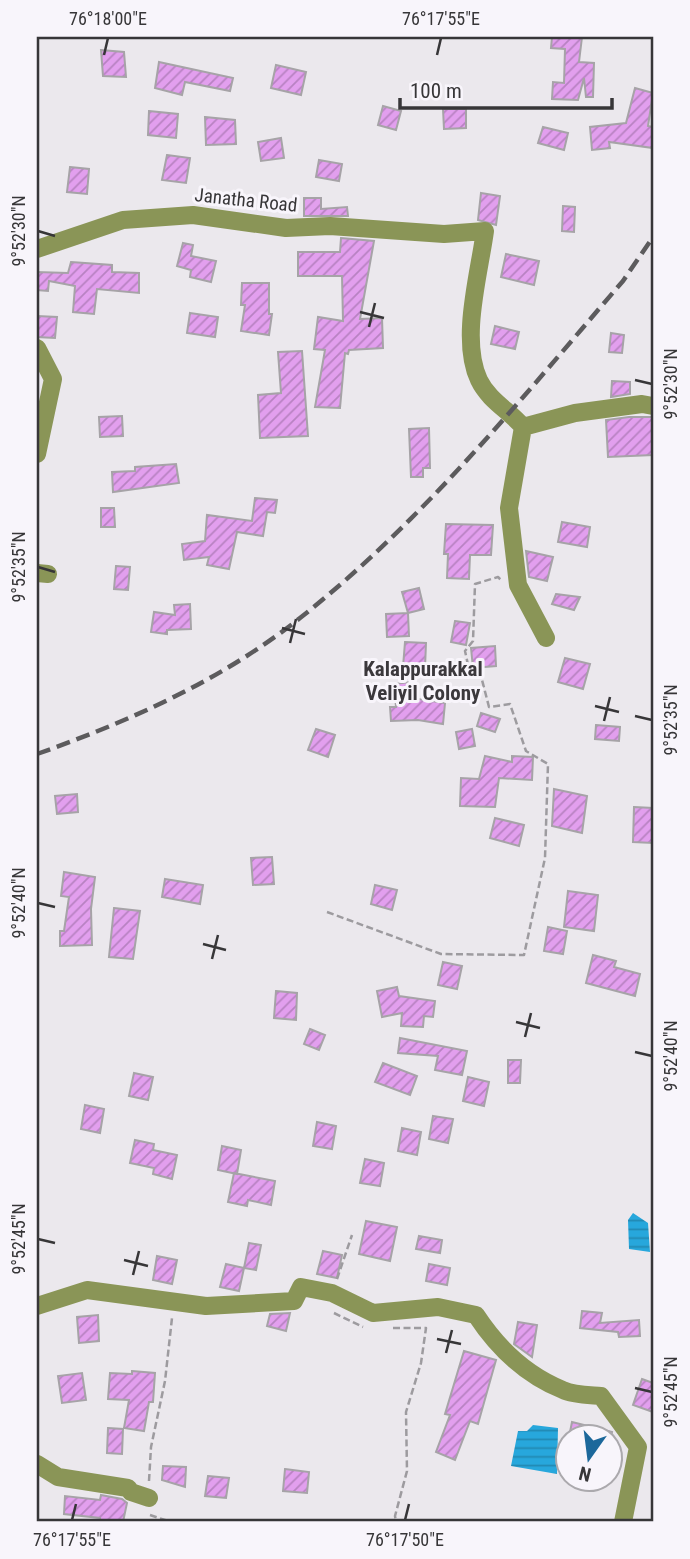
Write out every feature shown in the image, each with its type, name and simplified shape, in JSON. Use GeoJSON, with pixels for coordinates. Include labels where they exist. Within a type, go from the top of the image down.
{"type":"FeatureCollection","features":[{"type":"Feature","properties":{"kind":"street","name":"Janatha Road"},"geometry":{"type":"LineString","coordinates":[[37,248],[122,220],[193,215],[286,228],[330,226],[443,234],[485,231],[469,348],[480,381],[502,410],[523,427]]}},
{"type":"Feature","properties":{"kind":"street"},"geometry":{"type":"LineString","coordinates":[[37,348],[53,379],[37,454]]}},
{"type":"Feature","properties":{"kind":"street"},"geometry":{"type":"LineString","coordinates":[[546,638],[518,585],[509,508],[523,427],[575,413],[642,404],[653,406]]}},
{"type":"Feature","properties":{"kind":"street"},"geometry":{"type":"LineString","coordinates":[[37,1306],[87,1290],[206,1306],[293,1301],[301,1287],[332,1293],[373,1312],[438,1307],[476,1315],[494,1343],[526,1369],[564,1391],[601,1396],[638,1447],[623,1522]]}},
{"type":"Feature","properties":{"kind":"street"},"geometry":{"type":"LineString","coordinates":[[37,1464],[58,1477],[128,1488],[131,1492],[149,1498]]}},
{"type":"Feature","properties":{"kind":"path"},"geometry":{"type":"LineString","coordinates":[[327,912],[442,954],[524,956],[545,858],[548,764],[526,751],[510,704],[489,707],[481,676],[470,674],[465,651],[472,641],[475,584],[498,577],[508,586]]}},
{"type":"Feature","properties":{"kind":"path"},"geometry":{"type":"LineString","coordinates":[[352,1236],[332,1293],[334,1312],[366,1328]]}},
{"type":"Feature","properties":{"kind":"path"},"geometry":{"type":"LineString","coordinates":[[171,1522],[148,1514],[151,1447],[166,1381],[174,1301]]}},
{"type":"Feature","properties":{"kind":"path"},"geometry":{"type":"LineString","coordinates":[[390,1328],[426,1328],[421,1363],[406,1412],[407,1471],[395,1516],[396,1522]]}},
{"type":"Feature","properties":{"kind":"water"},"geometry":{"type":"Polygon","coordinates":[[[633,1213],[648,1223],[650,1252],[629,1249],[628,1220],[633,1213]]]}},
{"type":"Feature","properties":{"kind":"water"},"geometry":{"type":"Polygon","coordinates":[[[533,1425],[554,1428],[554,1473],[511,1466],[518,1431],[527,1431],[533,1425]]]}},
{"type":"Feature","properties":{"kind":"building"},"geometry":{"type":"Polygon","coordinates":[[[552,37],[582,37],[579,62],[594,63],[593,97],[586,97],[584,78],[578,100],[552,99],[553,82],[564,83],[565,49],[551,48],[552,37]]]}},
{"type":"Feature","properties":{"kind":"building"},"geometry":{"type":"Polygon","coordinates":[[[101,50],[124,52],[126,77],[103,76],[101,50]]]}},
{"type":"Feature","properties":{"kind":"building"},"geometry":{"type":"Polygon","coordinates":[[[159,62],[233,78],[230,91],[185,82],[182,95],[155,88],[159,62]]]}},
{"type":"Feature","properties":{"kind":"building"},"geometry":{"type":"Polygon","coordinates":[[[276,65],[306,72],[301,95],[271,88],[276,65]]]}},
{"type":"Feature","properties":{"kind":"building"},"geometry":{"type":"Polygon","coordinates":[[[635,88],[653,93],[648,126],[653,127],[653,148],[609,142],[610,148],[592,150],[590,127],[626,123],[635,88]]]}},
{"type":"Feature","properties":{"kind":"building"},"geometry":{"type":"Polygon","coordinates":[[[383,106],[401,111],[396,130],[378,125],[383,106]]]}},
{"type":"Feature","properties":{"kind":"building"},"geometry":{"type":"Polygon","coordinates":[[[443,109],[466,109],[466,128],[444,129],[443,109]]]}},
{"type":"Feature","properties":{"kind":"building"},"geometry":{"type":"Polygon","coordinates":[[[149,111],[178,114],[176,138],[148,135],[149,111]]]}},
{"type":"Feature","properties":{"kind":"building"},"geometry":{"type":"Polygon","coordinates":[[[205,117],[235,120],[236,144],[206,145],[205,117]]]}},
{"type":"Feature","properties":{"kind":"building"},"geometry":{"type":"Polygon","coordinates":[[[543,127],[568,133],[564,150],[538,143],[543,127]]]}},
{"type":"Feature","properties":{"kind":"building"},"geometry":{"type":"Polygon","coordinates":[[[281,138],[284,158],[261,161],[258,142],[281,138]]]}},
{"type":"Feature","properties":{"kind":"building"},"geometry":{"type":"Polygon","coordinates":[[[167,155],[190,158],[186,183],[162,180],[167,155]]]}},
{"type":"Feature","properties":{"kind":"building"},"geometry":{"type":"Polygon","coordinates":[[[319,160],[342,164],[339,181],[316,177],[319,160]]]}},
{"type":"Feature","properties":{"kind":"building"},"geometry":{"type":"Polygon","coordinates":[[[70,167],[89,169],[87,194],[67,192],[70,167]]]}},
{"type":"Feature","properties":{"kind":"building"},"geometry":{"type":"Polygon","coordinates":[[[481,193],[500,196],[496,225],[478,220],[481,193]]]}},
{"type":"Feature","properties":{"kind":"building"},"geometry":{"type":"Polygon","coordinates":[[[304,198],[321,198],[321,209],[347,207],[348,216],[304,216],[304,198]]]}},
{"type":"Feature","properties":{"kind":"building"},"geometry":{"type":"Polygon","coordinates":[[[563,206],[575,207],[574,232],[562,231],[563,206]]]}},
{"type":"Feature","properties":{"kind":"building"},"geometry":{"type":"Polygon","coordinates":[[[341,238],[374,241],[360,319],[382,318],[383,348],[349,350],[348,354],[345,353],[340,408],[315,407],[325,350],[314,349],[318,317],[343,321],[342,276],[298,276],[298,252],[340,252],[341,238]]]}},
{"type":"Feature","properties":{"kind":"building"},"geometry":{"type":"Polygon","coordinates":[[[183,243],[193,245],[191,256],[216,261],[211,282],[190,277],[191,270],[177,266],[183,243]]]}},
{"type":"Feature","properties":{"kind":"building"},"geometry":{"type":"Polygon","coordinates":[[[506,254],[539,261],[534,285],[501,277],[506,254]]]}},
{"type":"Feature","properties":{"kind":"building"},"geometry":{"type":"Polygon","coordinates":[[[71,262],[112,265],[112,272],[139,273],[139,293],[97,289],[94,314],[73,312],[75,286],[49,281],[48,291],[37,290],[37,272],[68,273],[71,262]]]}},
{"type":"Feature","properties":{"kind":"building"},"geometry":{"type":"Polygon","coordinates":[[[242,283],[269,283],[269,314],[272,314],[269,335],[241,331],[245,305],[241,305],[242,283]]]}},
{"type":"Feature","properties":{"kind":"building"},"geometry":{"type":"Polygon","coordinates":[[[190,313],[218,317],[215,337],[187,333],[190,313]]]}},
{"type":"Feature","properties":{"kind":"building"},"geometry":{"type":"Polygon","coordinates":[[[37,316],[57,317],[55,338],[37,337],[37,316]]]}},
{"type":"Feature","properties":{"kind":"building"},"geometry":{"type":"Polygon","coordinates":[[[495,326],[519,332],[515,349],[491,344],[495,326]]]}},
{"type":"Feature","properties":{"kind":"building"},"geometry":{"type":"Polygon","coordinates":[[[611,333],[624,335],[622,353],[609,352],[611,333]]]}},
{"type":"Feature","properties":{"kind":"building"},"geometry":{"type":"Polygon","coordinates":[[[302,351],[308,436],[260,438],[258,395],[281,393],[278,352],[302,351]]]}},
{"type":"Feature","properties":{"kind":"building"},"geometry":{"type":"Polygon","coordinates":[[[612,381],[630,382],[630,394],[611,397],[612,381]]]}},
{"type":"Feature","properties":{"kind":"building"},"geometry":{"type":"Polygon","coordinates":[[[122,416],[123,436],[100,437],[99,417],[122,416]]]}},
{"type":"Feature","properties":{"kind":"building"},"geometry":{"type":"Polygon","coordinates":[[[653,417],[653,455],[608,457],[606,420],[653,417]]]}},
{"type":"Feature","properties":{"kind":"building"},"geometry":{"type":"Polygon","coordinates":[[[429,428],[430,468],[423,468],[423,477],[411,477],[409,429],[429,428]]]}},
{"type":"Feature","properties":{"kind":"building"},"geometry":{"type":"Polygon","coordinates":[[[176,464],[179,483],[113,492],[112,472],[135,471],[135,467],[176,464]]]}},
{"type":"Feature","properties":{"kind":"building"},"geometry":{"type":"Polygon","coordinates":[[[255,498],[277,500],[275,513],[267,512],[263,536],[237,532],[229,569],[207,565],[209,557],[184,560],[182,544],[205,541],[207,515],[252,521],[255,498]]]}},
{"type":"Feature","properties":{"kind":"building"},"geometry":{"type":"Polygon","coordinates":[[[101,508],[114,508],[115,527],[101,527],[101,508]]]}},
{"type":"Feature","properties":{"kind":"building"},"geometry":{"type":"Polygon","coordinates":[[[562,522],[590,527],[587,547],[558,542],[562,522]]]}},
{"type":"Feature","properties":{"kind":"building"},"geometry":{"type":"Polygon","coordinates":[[[446,524],[493,525],[491,555],[470,555],[469,579],[447,578],[448,554],[444,554],[446,524]]]}},
{"type":"Feature","properties":{"kind":"building"},"geometry":{"type":"Polygon","coordinates":[[[526,551],[553,557],[547,581],[529,577],[526,551]]]}},
{"type":"Feature","properties":{"kind":"building"},"geometry":{"type":"Polygon","coordinates":[[[116,566],[130,567],[128,590],[114,589],[116,566]]]}},
{"type":"Feature","properties":{"kind":"building"},"geometry":{"type":"Polygon","coordinates":[[[419,588],[424,609],[408,613],[402,592],[419,588]]]}},
{"type":"Feature","properties":{"kind":"building"},"geometry":{"type":"Polygon","coordinates":[[[556,594],[580,597],[574,610],[552,604],[556,594]]]}},
{"type":"Feature","properties":{"kind":"building"},"geometry":{"type":"Polygon","coordinates":[[[190,604],[191,629],[167,630],[167,634],[151,632],[154,612],[175,615],[174,605],[190,604]]]}},
{"type":"Feature","properties":{"kind":"building"},"geometry":{"type":"Polygon","coordinates":[[[408,613],[409,636],[387,637],[386,614],[408,613]]]}},
{"type":"Feature","properties":{"kind":"building"},"geometry":{"type":"Polygon","coordinates":[[[455,621],[470,623],[466,645],[451,642],[455,621]]]}},
{"type":"Feature","properties":{"kind":"building"},"geometry":{"type":"Polygon","coordinates":[[[405,642],[426,643],[425,668],[403,667],[405,642]]]}},
{"type":"Feature","properties":{"kind":"building"},"geometry":{"type":"Polygon","coordinates":[[[495,646],[496,666],[473,668],[471,648],[495,646]]]}},
{"type":"Feature","properties":{"kind":"building"},"geometry":{"type":"Polygon","coordinates":[[[565,658],[590,664],[583,689],[558,682],[565,658]]]}},
{"type":"Feature","properties":{"kind":"building"},"geometry":{"type":"Polygon","coordinates":[[[410,682],[411,698],[445,703],[443,724],[418,720],[391,721],[390,707],[396,707],[394,684],[410,682]]]}},
{"type":"Feature","properties":{"kind":"building"},"geometry":{"type":"Polygon","coordinates":[[[481,713],[500,719],[495,732],[477,726],[481,713]]]}},
{"type":"Feature","properties":{"kind":"building"},"geometry":{"type":"Polygon","coordinates":[[[596,725],[620,727],[619,741],[595,739],[596,725]]]}},
{"type":"Feature","properties":{"kind":"building"},"geometry":{"type":"Polygon","coordinates":[[[316,729],[335,735],[328,757],[308,750],[316,729]]]}},
{"type":"Feature","properties":{"kind":"building"},"geometry":{"type":"Polygon","coordinates":[[[472,729],[475,746],[459,749],[456,732],[472,729]]]}},
{"type":"Feature","properties":{"kind":"building"},"geometry":{"type":"Polygon","coordinates":[[[485,756],[512,762],[512,756],[533,757],[532,780],[499,778],[495,807],[460,806],[461,778],[479,779],[485,756]]]}},
{"type":"Feature","properties":{"kind":"building"},"geometry":{"type":"Polygon","coordinates":[[[554,789],[587,796],[582,833],[552,826],[554,789]]]}},
{"type":"Feature","properties":{"kind":"building"},"geometry":{"type":"Polygon","coordinates":[[[77,794],[78,812],[57,814],[55,796],[77,794]]]}},
{"type":"Feature","properties":{"kind":"building"},"geometry":{"type":"Polygon","coordinates":[[[634,807],[653,808],[653,843],[633,842],[634,807]]]}},
{"type":"Feature","properties":{"kind":"building"},"geometry":{"type":"Polygon","coordinates":[[[495,818],[524,825],[519,846],[490,838],[495,818]]]}},
{"type":"Feature","properties":{"kind":"building"},"geometry":{"type":"Polygon","coordinates":[[[272,857],[274,884],[253,885],[251,858],[272,857]]]}},
{"type":"Feature","properties":{"kind":"building"},"geometry":{"type":"Polygon","coordinates":[[[64,872],[95,877],[91,909],[92,945],[60,946],[60,931],[64,931],[69,897],[61,896],[64,872]]]}},
{"type":"Feature","properties":{"kind":"building"},"geometry":{"type":"Polygon","coordinates":[[[165,879],[203,885],[200,904],[162,897],[165,879]]]}},
{"type":"Feature","properties":{"kind":"building"},"geometry":{"type":"Polygon","coordinates":[[[375,885],[397,890],[392,910],[371,904],[375,885]]]}},
{"type":"Feature","properties":{"kind":"building"},"geometry":{"type":"Polygon","coordinates":[[[568,891],[598,895],[594,931],[564,927],[568,891]]]}},
{"type":"Feature","properties":{"kind":"building"},"geometry":{"type":"Polygon","coordinates":[[[114,908],[140,911],[133,959],[109,957],[114,908]]]}},
{"type":"Feature","properties":{"kind":"building"},"geometry":{"type":"Polygon","coordinates":[[[548,927],[567,931],[563,954],[544,951],[548,927]]]}},
{"type":"Feature","properties":{"kind":"building"},"geometry":{"type":"Polygon","coordinates":[[[593,955],[616,961],[614,967],[640,974],[635,996],[586,983],[593,955]]]}},
{"type":"Feature","properties":{"kind":"building"},"geometry":{"type":"Polygon","coordinates":[[[443,962],[462,966],[457,989],[438,985],[443,962]]]}},
{"type":"Feature","properties":{"kind":"building"},"geometry":{"type":"Polygon","coordinates":[[[397,987],[399,996],[435,1001],[433,1017],[424,1016],[423,1027],[401,1026],[402,1013],[382,1017],[377,991],[397,987]]]}},
{"type":"Feature","properties":{"kind":"building"},"geometry":{"type":"Polygon","coordinates":[[[276,991],[297,993],[296,1020],[274,1018],[276,991]]]}},
{"type":"Feature","properties":{"kind":"building"},"geometry":{"type":"Polygon","coordinates":[[[310,1029],[325,1035],[319,1050],[304,1044],[310,1029]]]}},
{"type":"Feature","properties":{"kind":"building"},"geometry":{"type":"Polygon","coordinates":[[[400,1038],[467,1051],[462,1075],[435,1070],[438,1056],[398,1053],[400,1038]]]}},
{"type":"Feature","properties":{"kind":"building"},"geometry":{"type":"Polygon","coordinates":[[[508,1060],[521,1060],[520,1083],[508,1083],[508,1060]]]}},
{"type":"Feature","properties":{"kind":"building"},"geometry":{"type":"Polygon","coordinates":[[[383,1063],[417,1076],[410,1095],[375,1082],[383,1063]]]}},
{"type":"Feature","properties":{"kind":"building"},"geometry":{"type":"Polygon","coordinates":[[[134,1073],[153,1077],[148,1100],[129,1096],[134,1073]]]}},
{"type":"Feature","properties":{"kind":"building"},"geometry":{"type":"Polygon","coordinates":[[[468,1077],[489,1082],[484,1106],[463,1101],[468,1077]]]}},
{"type":"Feature","properties":{"kind":"building"},"geometry":{"type":"Polygon","coordinates":[[[85,1105],[104,1109],[100,1133],[81,1129],[85,1105]]]}},
{"type":"Feature","properties":{"kind":"building"},"geometry":{"type":"Polygon","coordinates":[[[433,1116],[453,1119],[448,1143],[429,1139],[433,1116]]]}},
{"type":"Feature","properties":{"kind":"building"},"geometry":{"type":"Polygon","coordinates":[[[317,1122],[336,1126],[332,1149],[313,1146],[317,1122]]]}},
{"type":"Feature","properties":{"kind":"building"},"geometry":{"type":"Polygon","coordinates":[[[402,1128],[421,1132],[417,1155],[398,1151],[402,1128]]]}},
{"type":"Feature","properties":{"kind":"building"},"geometry":{"type":"Polygon","coordinates":[[[135,1140],[154,1144],[153,1150],[177,1155],[172,1179],[153,1174],[154,1168],[130,1163],[135,1140]]]}},
{"type":"Feature","properties":{"kind":"building"},"geometry":{"type":"Polygon","coordinates":[[[222,1146],[241,1150],[237,1174],[218,1170],[222,1146]]]}},
{"type":"Feature","properties":{"kind":"building"},"geometry":{"type":"Polygon","coordinates":[[[365,1159],[384,1163],[380,1186],[360,1183],[365,1159]]]}},
{"type":"Feature","properties":{"kind":"building"},"geometry":{"type":"Polygon","coordinates":[[[234,1173],[275,1181],[271,1205],[248,1200],[247,1206],[228,1202],[234,1173]]]}},
{"type":"Feature","properties":{"kind":"building"},"geometry":{"type":"Polygon","coordinates":[[[366,1221],[397,1227],[390,1261],[359,1254],[366,1221]]]}},
{"type":"Feature","properties":{"kind":"building"},"geometry":{"type":"Polygon","coordinates":[[[419,1236],[442,1240],[440,1253],[416,1249],[419,1236]]]}},
{"type":"Feature","properties":{"kind":"building"},"geometry":{"type":"Polygon","coordinates":[[[249,1243],[261,1245],[256,1270],[244,1268],[249,1243]]]}},
{"type":"Feature","properties":{"kind":"building"},"geometry":{"type":"Polygon","coordinates":[[[323,1251],[342,1255],[337,1278],[317,1274],[323,1251]]]}},
{"type":"Feature","properties":{"kind":"building"},"geometry":{"type":"Polygon","coordinates":[[[157,1256],[177,1260],[172,1284],[153,1280],[157,1256]]]}},
{"type":"Feature","properties":{"kind":"building"},"geometry":{"type":"Polygon","coordinates":[[[226,1264],[244,1268],[239,1291],[220,1287],[226,1264]]]}},
{"type":"Feature","properties":{"kind":"building"},"geometry":{"type":"Polygon","coordinates":[[[429,1264],[450,1268],[447,1285],[426,1281],[429,1264]]]}},
{"type":"Feature","properties":{"kind":"building"},"geometry":{"type":"Polygon","coordinates":[[[582,1311],[602,1313],[600,1323],[639,1320],[640,1336],[619,1337],[618,1332],[580,1328],[582,1311]]]}},
{"type":"Feature","properties":{"kind":"building"},"geometry":{"type":"Polygon","coordinates":[[[290,1313],[286,1331],[267,1326],[270,1314],[290,1313]]]}},
{"type":"Feature","properties":{"kind":"building"},"geometry":{"type":"Polygon","coordinates":[[[98,1315],[99,1341],[79,1343],[77,1317],[98,1315]]]}},
{"type":"Feature","properties":{"kind":"building"},"geometry":{"type":"Polygon","coordinates":[[[518,1322],[537,1325],[532,1357],[514,1344],[518,1322]]]}},
{"type":"Feature","properties":{"kind":"building"},"geometry":{"type":"Polygon","coordinates":[[[464,1351],[496,1360],[478,1424],[470,1421],[455,1460],[436,1452],[450,1415],[445,1414],[464,1351]]]}},
{"type":"Feature","properties":{"kind":"building"},"geometry":{"type":"Polygon","coordinates":[[[132,1371],[155,1373],[153,1402],[149,1402],[144,1431],[124,1428],[129,1400],[108,1399],[110,1373],[132,1374],[132,1371]]]}},
{"type":"Feature","properties":{"kind":"building"},"geometry":{"type":"Polygon","coordinates":[[[82,1373],[86,1400],[62,1403],[58,1376],[82,1373]]]}},
{"type":"Feature","properties":{"kind":"building"},"geometry":{"type":"Polygon","coordinates":[[[642,1379],[653,1383],[653,1412],[633,1405],[642,1379]]]}},
{"type":"Feature","properties":{"kind":"building"},"geometry":{"type":"Polygon","coordinates":[[[108,1428],[123,1429],[122,1454],[107,1453],[108,1428]]]}},
{"type":"Feature","properties":{"kind":"building"},"geometry":{"type":"Polygon","coordinates":[[[163,1466],[186,1467],[185,1487],[162,1480],[163,1466]]]}},
{"type":"Feature","properties":{"kind":"building"},"geometry":{"type":"Polygon","coordinates":[[[285,1469],[309,1472],[307,1493],[283,1491],[285,1469]]]}},
{"type":"Feature","properties":{"kind":"building"},"geometry":{"type":"Polygon","coordinates":[[[208,1476],[229,1478],[226,1498],[205,1496],[208,1476]]]}},
{"type":"Feature","properties":{"kind":"building"},"geometry":{"type":"Polygon","coordinates":[[[101,1495],[122,1499],[127,1503],[123,1522],[100,1522],[100,1518],[64,1514],[65,1496],[100,1500],[101,1495]]]}},
{"type":"Feature","properties":{"kind":"railway"},"geometry":{"type":"LineString","coordinates":[[37,754],[141,713],[207,680],[270,640],[345,581],[429,500],[508,414],[623,281],[653,237]]}},
{"type":"Feature","properties":{"kind":"district","name":"Kalappurakkal Veliyil Colony"},"geometry":{"type":"Point","coordinates":[423,681]}}]}
